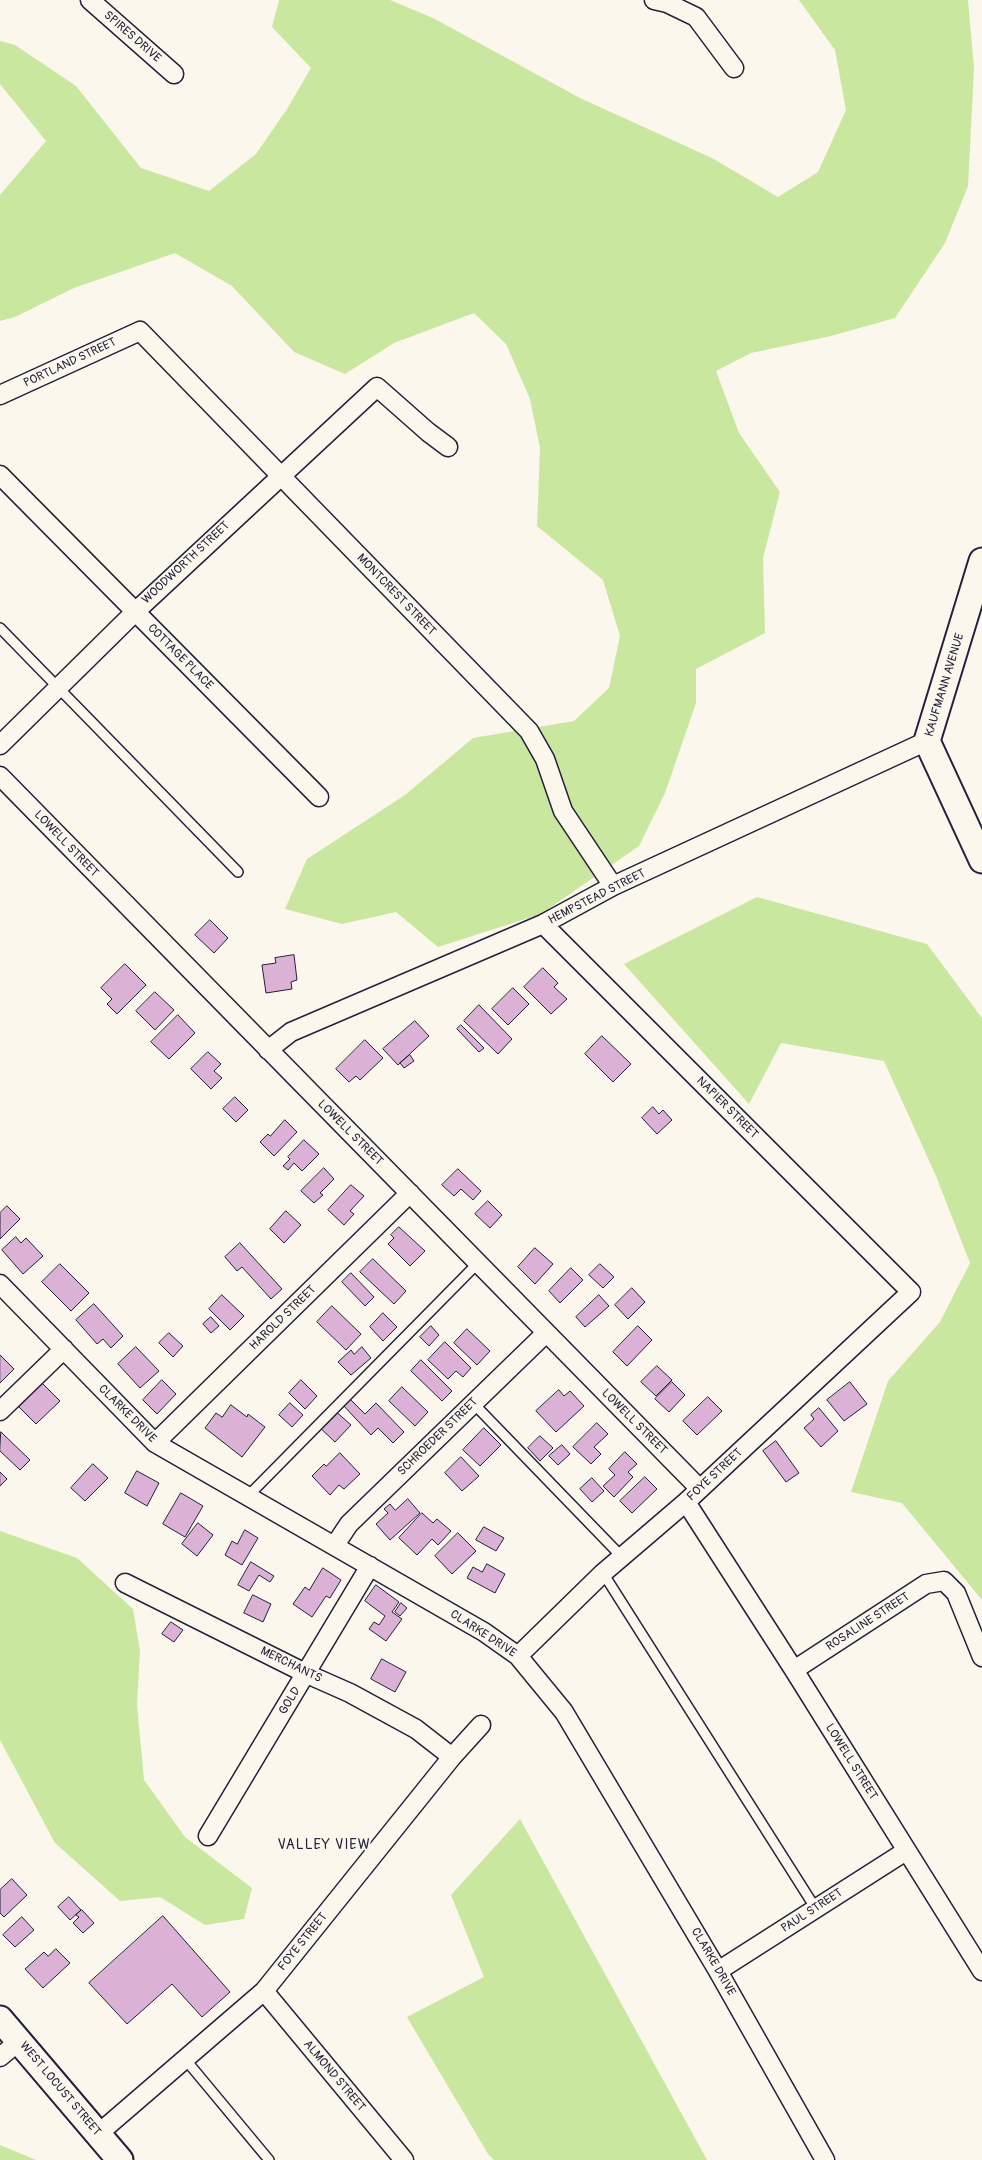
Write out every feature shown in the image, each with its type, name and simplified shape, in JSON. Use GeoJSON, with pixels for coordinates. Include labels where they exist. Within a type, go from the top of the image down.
{"type":"FeatureCollection","features":[{"type":"Feature","properties":{"kind":"main road","name":"KAUFMANN AVENUE"},"geometry":{"type":"LineString","coordinates":[[981,572],[927,741],[982,860]]}},
{"type":"Feature","properties":{"kind":"main road","name":"WEST LOCUST STREET"},"geometry":{"type":"LineString","coordinates":[[0,2019],[9,2049],[98,2134],[120,2160]]}},
{"type":"Feature","properties":{"kind":"street","name":"SPIRES DRIVE"},"geometry":{"type":"LineString","coordinates":[[90,0],[174,74]]}},
{"type":"Feature","properties":{"kind":"street"},"geometry":{"type":"LineString","coordinates":[[654,0],[667,3],[696,17],[734,68]]}},
{"type":"Feature","properties":{"kind":"street","name":"PORTLAND STREET"},"geometry":{"type":"LineString","coordinates":[[0,395],[140,331]]}},
{"type":"Feature","properties":{"kind":"street","name":"MONTCREST STREET"},"geometry":{"type":"LineString","coordinates":[[140,331],[529,731],[545,759],[564,811],[613,886]]}},
{"type":"Feature","properties":{"kind":"street","name":"WOODWORTH STREET"},"geometry":{"type":"LineString","coordinates":[[0,745],[135,612],[280,475],[377,387],[448,447]]}},
{"type":"Feature","properties":{"kind":"street","name":"COTTAGE PLACE"},"geometry":{"type":"LineString","coordinates":[[0,475],[319,797]]}},
{"type":"Feature","properties":{"kind":"street","name":"HEMPSTEAD STREET"},"geometry":{"type":"LineString","coordinates":[[268,1050],[291,1032],[543,924],[613,886],[927,741]]}},
{"type":"Feature","properties":{"kind":"street","name":"LOWELL STREET"},"geometry":{"type":"LineString","coordinates":[[0,776],[700,1489]]}},
{"type":"Feature","properties":{"kind":"street","name":"NAPIER STREET"},"geometry":{"type":"LineString","coordinates":[[543,924],[910,1292]]}},
{"type":"Feature","properties":{"kind":"street","name":"HAROLD STREET"},"geometry":{"type":"LineString","coordinates":[[155,1443],[410,1193]]}},
{"type":"Feature","properties":{"kind":"street","name":"CLARKE DRIVE"},"geometry":{"type":"LineString","coordinates":[[0,1284],[155,1443],[484,1632],[518,1656],[564,1712],[718,1971],[825,2160]]}},
{"type":"Feature","properties":{"kind":"street","name":"FOYE STREET"},"geometry":{"type":"LineString","coordinates":[[518,1656],[603,1573],[686,1502],[910,1292]]}},
{"type":"Feature","properties":{"kind":"street","name":"SCHROEDER STREET"},"geometry":{"type":"LineString","coordinates":[[335,1545],[349,1524],[546,1333]]}},
{"type":"Feature","properties":{"kind":"street"},"geometry":{"type":"LineString","coordinates":[[0,1411],[64,1349]]}},
{"type":"Feature","properties":{"kind":"street","name":"LOWELL STREET"},"geometry":{"type":"LineString","coordinates":[[686,1502],[794,1670],[982,1971]]}},
{"type":"Feature","properties":{"kind":"street","name":"GOLD"},"geometry":{"type":"LineString","coordinates":[[208,1836],[307,1674],[370,1566]]}},
{"type":"Feature","properties":{"kind":"street","name":"ROSALINE STREET"},"geometry":{"type":"LineString","coordinates":[[794,1670],[926,1584],[944,1581],[956,1593],[982,1657]]}},
{"type":"Feature","properties":{"kind":"street","name":"MERCHANTS"},"geometry":{"type":"LineString","coordinates":[[125,1583],[307,1674],[350,1693],[416,1729],[452,1757]]}},
{"type":"Feature","properties":{"kind":"street","name":"FOYE STREET"},"geometry":{"type":"LineString","coordinates":[[98,2134],[264,1991],[452,1757],[481,1725]]}},
{"type":"Feature","properties":{"kind":"street","name":"PAUL STREET"},"geometry":{"type":"LineString","coordinates":[[718,1971],[906,1851]]}},
{"type":"Feature","properties":{"kind":"street","name":"ALMOND STREET"},"geometry":{"type":"LineString","coordinates":[[264,1991],[404,2160]]}},
{"type":"Feature","properties":{"kind":"lane"},"geometry":{"type":"LineString","coordinates":[[0,628],[238,872]]}},
{"type":"Feature","properties":{"kind":"lane"},"geometry":{"type":"LineString","coordinates":[[248,1496],[478,1262]]}},
{"type":"Feature","properties":{"kind":"lane"},"geometry":{"type":"LineString","coordinates":[[474,1403],[622,1557]]}},
{"type":"Feature","properties":{"kind":"lane"},"geometry":{"type":"LineString","coordinates":[[603,1573],[816,1909]]}},
{"type":"Feature","properties":{"kind":"lane"},"geometry":{"type":"LineString","coordinates":[[185,2059],[269,2160]]}},
{"type":"Feature","properties":{"kind":"green space"},"geometry":{"type":"Polygon","coordinates":[[[279,0],[390,0],[433,18],[580,98],[712,158],[778,197],[818,172],[846,110],[835,50],[799,0],[968,0],[974,69],[968,186],[945,243],[895,318],[831,336],[751,353],[716,371],[739,433],[780,492],[763,558],[765,633],[696,669],[696,703],[665,793],[639,846],[541,914],[438,947],[396,912],[342,924],[285,909],[307,859],[405,795],[473,738],[574,721],[609,688],[620,636],[603,580],[537,526],[540,448],[530,399],[506,344],[474,313],[394,343],[345,374],[294,352],[232,286],[175,253],[74,288],[15,317],[0,321],[0,195],[46,141],[0,84],[0,41],[15,45],[76,86],[141,168],[209,191],[256,154],[287,109],[311,68],[272,27],[279,0]]]}},
{"type":"Feature","properties":{"kind":"green space"},"geometry":{"type":"Polygon","coordinates":[[[757,897],[927,944],[982,1018],[982,1600],[902,1503],[851,1492],[888,1381],[940,1322],[970,1263],[936,1176],[884,1061],[781,1043],[749,1104],[624,964],[757,897]]]}},
{"type":"Feature","properties":{"kind":"green space"},"geometry":{"type":"Polygon","coordinates":[[[0,1531],[77,1558],[133,1609],[140,1651],[137,1705],[144,1780],[185,1837],[252,1888],[244,1919],[205,1925],[160,1897],[120,1901],[55,1843],[0,1740],[0,1531]]]}},
{"type":"Feature","properties":{"kind":"green space"},"geometry":{"type":"Polygon","coordinates":[[[520,1819],[707,2160],[494,2160],[488,2154],[407,2017],[484,1977],[451,1895],[520,1819]]]}},
{"type":"Feature","properties":{"kind":"green space"},"geometry":{"type":"Polygon","coordinates":[[[0,2145],[36,2160],[0,2160],[0,2145]]]}},
{"type":"Feature","properties":{"kind":"building"},"geometry":{"type":"Polygon","coordinates":[[[210,920],[228,938],[214,953],[195,935],[210,920]]]}},
{"type":"Feature","properties":{"kind":"building"},"geometry":{"type":"Polygon","coordinates":[[[294,955],[297,980],[291,982],[292,989],[266,993],[262,965],[276,963],[275,958],[294,955]]]}},
{"type":"Feature","properties":{"kind":"building"},"geometry":{"type":"Polygon","coordinates":[[[125,964],[146,985],[117,1014],[107,1004],[112,999],[101,988],[125,964]]]}},
{"type":"Feature","properties":{"kind":"building"},"geometry":{"type":"Polygon","coordinates":[[[543,968],[558,983],[554,987],[567,999],[551,1014],[524,987],[543,968]]]}},
{"type":"Feature","properties":{"kind":"building"},"geometry":{"type":"Polygon","coordinates":[[[513,988],[529,1004],[508,1025],[492,1009],[513,988]]]}},
{"type":"Feature","properties":{"kind":"building"},"geometry":{"type":"Polygon","coordinates":[[[155,992],[174,1010],[155,1030],[136,1011],[155,992]]]}},
{"type":"Feature","properties":{"kind":"building"},"geometry":{"type":"Polygon","coordinates":[[[479,1005],[512,1039],[498,1054],[464,1021],[479,1005]]]}},
{"type":"Feature","properties":{"kind":"building"},"geometry":{"type":"Polygon","coordinates":[[[178,1015],[195,1033],[169,1059],[151,1042],[178,1015]]]}},
{"type":"Feature","properties":{"kind":"building"},"geometry":{"type":"Polygon","coordinates":[[[415,1021],[429,1036],[398,1065],[383,1049],[415,1021]]]}},
{"type":"Feature","properties":{"kind":"building"},"geometry":{"type":"Polygon","coordinates":[[[461,1025],[484,1048],[479,1052],[457,1029],[461,1025]]]}},
{"type":"Feature","properties":{"kind":"building"},"geometry":{"type":"Polygon","coordinates":[[[602,1036],[631,1064],[613,1082],[585,1054],[602,1036]]]}},
{"type":"Feature","properties":{"kind":"building"},"geometry":{"type":"Polygon","coordinates":[[[365,1040],[383,1058],[360,1080],[356,1076],[349,1082],[336,1069],[365,1040]]]}},
{"type":"Feature","properties":{"kind":"building"},"geometry":{"type":"Polygon","coordinates":[[[208,1052],[221,1064],[214,1071],[222,1078],[211,1089],[191,1069],[208,1052]]]}},
{"type":"Feature","properties":{"kind":"building"},"geometry":{"type":"Polygon","coordinates":[[[410,1055],[414,1061],[404,1068],[400,1063],[410,1055]]]}},
{"type":"Feature","properties":{"kind":"building"},"geometry":{"type":"Polygon","coordinates":[[[235,1097],[248,1110],[236,1122],[223,1109],[235,1097]]]}},
{"type":"Feature","properties":{"kind":"building"},"geometry":{"type":"Polygon","coordinates":[[[653,1107],[659,1114],[663,1110],[672,1120],[657,1134],[642,1118],[653,1107]]]}},
{"type":"Feature","properties":{"kind":"building"},"geometry":{"type":"Polygon","coordinates":[[[285,1120],[297,1132],[274,1156],[260,1142],[268,1134],[270,1136],[285,1120]]]}},
{"type":"Feature","properties":{"kind":"building"},"geometry":{"type":"Polygon","coordinates":[[[304,1140],[319,1154],[302,1171],[294,1163],[288,1170],[283,1166],[290,1159],[288,1157],[304,1140]]]}},
{"type":"Feature","properties":{"kind":"building"},"geometry":{"type":"Polygon","coordinates":[[[324,1168],[334,1179],[320,1193],[323,1195],[314,1203],[301,1191],[324,1168]]]}},
{"type":"Feature","properties":{"kind":"building"},"geometry":{"type":"Polygon","coordinates":[[[458,1169],[481,1191],[473,1200],[461,1189],[454,1196],[442,1185],[458,1169]]]}},
{"type":"Feature","properties":{"kind":"building"},"geometry":{"type":"Polygon","coordinates":[[[351,1185],[364,1196],[350,1211],[354,1214],[344,1225],[328,1210],[351,1185]]]}},
{"type":"Feature","properties":{"kind":"building"},"geometry":{"type":"Polygon","coordinates":[[[488,1201],[502,1215],[490,1228],[475,1214],[488,1201]]]}},
{"type":"Feature","properties":{"kind":"building"},"geometry":{"type":"Polygon","coordinates":[[[7,1206],[20,1219],[0,1239],[0,1213],[7,1206]]]}},
{"type":"Feature","properties":{"kind":"building"},"geometry":{"type":"Polygon","coordinates":[[[286,1211],[301,1225],[284,1243],[270,1229],[286,1211]]]}},
{"type":"Feature","properties":{"kind":"building"},"geometry":{"type":"Polygon","coordinates":[[[399,1227],[425,1251],[410,1266],[388,1244],[394,1238],[391,1235],[399,1227]]]}},
{"type":"Feature","properties":{"kind":"building"},"geometry":{"type":"Polygon","coordinates":[[[16,1237],[21,1243],[26,1238],[43,1256],[23,1274],[2,1250],[16,1237]]]}},
{"type":"Feature","properties":{"kind":"building"},"geometry":{"type":"Polygon","coordinates":[[[240,1243],[282,1289],[271,1299],[242,1267],[237,1271],[225,1257],[240,1243]]]}},
{"type":"Feature","properties":{"kind":"building"},"geometry":{"type":"Polygon","coordinates":[[[535,1248],[553,1264],[535,1284],[518,1267],[535,1248]]]}},
{"type":"Feature","properties":{"kind":"building"},"geometry":{"type":"Polygon","coordinates":[[[373,1259],[406,1291],[394,1304],[360,1272],[373,1259]]]}},
{"type":"Feature","properties":{"kind":"building"},"geometry":{"type":"Polygon","coordinates":[[[60,1264],[89,1293],[71,1311],[42,1282],[60,1264]]]}},
{"type":"Feature","properties":{"kind":"building"},"geometry":{"type":"Polygon","coordinates":[[[600,1264],[614,1277],[603,1288],[589,1275],[600,1264]]]}},
{"type":"Feature","properties":{"kind":"building"},"geometry":{"type":"Polygon","coordinates":[[[571,1268],[583,1280],[560,1303],[549,1291],[571,1268]]]}},
{"type":"Feature","properties":{"kind":"building"},"geometry":{"type":"Polygon","coordinates":[[[351,1273],[374,1297],[365,1306],[342,1282],[351,1273]]]}},
{"type":"Feature","properties":{"kind":"building"},"geometry":{"type":"Polygon","coordinates":[[[632,1288],[645,1302],[628,1319],[615,1305],[632,1288]]]}},
{"type":"Feature","properties":{"kind":"building"},"geometry":{"type":"Polygon","coordinates":[[[222,1295],[244,1316],[230,1330],[209,1309],[222,1295]]]}},
{"type":"Feature","properties":{"kind":"building"},"geometry":{"type":"Polygon","coordinates":[[[599,1295],[609,1306],[585,1327],[576,1317],[599,1295]]]}},
{"type":"Feature","properties":{"kind":"building"},"geometry":{"type":"Polygon","coordinates":[[[94,1304],[123,1336],[111,1348],[103,1339],[97,1344],[76,1320],[94,1304]]]}},
{"type":"Feature","properties":{"kind":"building"},"geometry":{"type":"Polygon","coordinates":[[[332,1306],[361,1334],[346,1350],[317,1322],[332,1306]]]}},
{"type":"Feature","properties":{"kind":"building"},"geometry":{"type":"Polygon","coordinates":[[[383,1313],[397,1327],[383,1341],[370,1327],[383,1313]]]}},
{"type":"Feature","properties":{"kind":"building"},"geometry":{"type":"Polygon","coordinates":[[[211,1317],[219,1326],[211,1333],[203,1324],[211,1317]]]}},
{"type":"Feature","properties":{"kind":"building"},"geometry":{"type":"Polygon","coordinates":[[[431,1326],[439,1335],[429,1346],[420,1337],[431,1326]]]}},
{"type":"Feature","properties":{"kind":"building"},"geometry":{"type":"Polygon","coordinates":[[[638,1326],[652,1340],[627,1366],[613,1352],[638,1326]]]}},
{"type":"Feature","properties":{"kind":"building"},"geometry":{"type":"Polygon","coordinates":[[[467,1329],[490,1351],[477,1365],[454,1343],[467,1329]]]}},
{"type":"Feature","properties":{"kind":"building"},"geometry":{"type":"Polygon","coordinates":[[[169,1333],[183,1346],[173,1357],[159,1343],[169,1333]]]}},
{"type":"Feature","properties":{"kind":"building"},"geometry":{"type":"Polygon","coordinates":[[[445,1342],[471,1368],[463,1377],[456,1371],[448,1379],[428,1360],[445,1342]]]}},
{"type":"Feature","properties":{"kind":"building"},"geometry":{"type":"Polygon","coordinates":[[[136,1347],[159,1371],[140,1388],[118,1364],[136,1347]]]}},
{"type":"Feature","properties":{"kind":"building"},"geometry":{"type":"Polygon","coordinates":[[[362,1347],[371,1358],[351,1375],[338,1362],[351,1350],[354,1354],[362,1347]]]}},
{"type":"Feature","properties":{"kind":"building"},"geometry":{"type":"Polygon","coordinates":[[[0,1355],[14,1369],[0,1383],[0,1355]]]}},
{"type":"Feature","properties":{"kind":"building"},"geometry":{"type":"Polygon","coordinates":[[[421,1360],[452,1391],[442,1401],[411,1371],[421,1360]]]}},
{"type":"Feature","properties":{"kind":"building"},"geometry":{"type":"Polygon","coordinates":[[[657,1366],[672,1380],[656,1396],[641,1382],[657,1366]]]}},
{"type":"Feature","properties":{"kind":"building"},"geometry":{"type":"Polygon","coordinates":[[[162,1380],[176,1394],[157,1414],[143,1400],[162,1380]]]}},
{"type":"Feature","properties":{"kind":"building"},"geometry":{"type":"Polygon","coordinates":[[[301,1380],[317,1396],[305,1409],[289,1393],[301,1380]]]}},
{"type":"Feature","properties":{"kind":"building"},"geometry":{"type":"Polygon","coordinates":[[[672,1382],[685,1395],[669,1412],[655,1399],[672,1382]]]}},
{"type":"Feature","properties":{"kind":"building"},"geometry":{"type":"Polygon","coordinates":[[[850,1382],[867,1404],[844,1421],[827,1400],[850,1382]]]}},
{"type":"Feature","properties":{"kind":"building"},"geometry":{"type":"Polygon","coordinates":[[[42,1383],[60,1401],[36,1424],[19,1407],[42,1383]]]}},
{"type":"Feature","properties":{"kind":"building"},"geometry":{"type":"Polygon","coordinates":[[[402,1387],[428,1412],[415,1426],[389,1401],[402,1387]]]}},
{"type":"Feature","properties":{"kind":"building"},"geometry":{"type":"Polygon","coordinates":[[[559,1390],[564,1396],[570,1391],[584,1406],[556,1432],[536,1411],[559,1390]]]}},
{"type":"Feature","properties":{"kind":"building"},"geometry":{"type":"Polygon","coordinates":[[[708,1397],[722,1411],[697,1435],[683,1421],[708,1397]]]}},
{"type":"Feature","properties":{"kind":"building"},"geometry":{"type":"Polygon","coordinates":[[[349,1398],[365,1414],[376,1403],[404,1432],[393,1443],[378,1428],[371,1435],[342,1404],[349,1398]]]}},
{"type":"Feature","properties":{"kind":"building"},"geometry":{"type":"Polygon","coordinates":[[[290,1403],[303,1415],[292,1427],[279,1415],[290,1403]]]}},
{"type":"Feature","properties":{"kind":"building"},"geometry":{"type":"Polygon","coordinates":[[[231,1405],[247,1417],[248,1414],[265,1427],[242,1457],[205,1428],[216,1413],[222,1417],[231,1405]]]}},
{"type":"Feature","properties":{"kind":"building"},"geometry":{"type":"Polygon","coordinates":[[[819,1408],[838,1431],[821,1447],[804,1428],[814,1419],[811,1415],[819,1408]]]}},
{"type":"Feature","properties":{"kind":"building"},"geometry":{"type":"Polygon","coordinates":[[[333,1409],[351,1425],[335,1442],[317,1425],[333,1409]]]}},
{"type":"Feature","properties":{"kind":"building"},"geometry":{"type":"Polygon","coordinates":[[[597,1423],[608,1434],[594,1447],[601,1454],[591,1464],[573,1447],[597,1423]]]}},
{"type":"Feature","properties":{"kind":"building"},"geometry":{"type":"Polygon","coordinates":[[[484,1428],[501,1445],[480,1466],[463,1450],[484,1428]]]}},
{"type":"Feature","properties":{"kind":"building"},"geometry":{"type":"Polygon","coordinates":[[[1,1432],[30,1460],[20,1470],[0,1451],[1,1432]]]}},
{"type":"Feature","properties":{"kind":"building"},"geometry":{"type":"Polygon","coordinates":[[[540,1436],[553,1448],[540,1461],[528,1448],[540,1436]]]}},
{"type":"Feature","properties":{"kind":"building"},"geometry":{"type":"Polygon","coordinates":[[[776,1441],[799,1473],[786,1482],[763,1451],[776,1441]]]}},
{"type":"Feature","properties":{"kind":"building"},"geometry":{"type":"Polygon","coordinates":[[[562,1445],[570,1454],[558,1465],[549,1456],[562,1445]]]}},
{"type":"Feature","properties":{"kind":"building"},"geometry":{"type":"Polygon","coordinates":[[[625,1452],[637,1464],[628,1472],[633,1477],[614,1497],[603,1486],[615,1475],[609,1469],[625,1452]]]}},
{"type":"Feature","properties":{"kind":"building"},"geometry":{"type":"Polygon","coordinates":[[[340,1453],[360,1474],[344,1489],[339,1485],[330,1495],[312,1476],[324,1464],[326,1466],[340,1453]]]}},
{"type":"Feature","properties":{"kind":"building"},"geometry":{"type":"Polygon","coordinates":[[[461,1457],[479,1476],[462,1491],[445,1473],[461,1457]]]}},
{"type":"Feature","properties":{"kind":"building"},"geometry":{"type":"Polygon","coordinates":[[[93,1464],[108,1478],[85,1501],[71,1488],[93,1464]]]}},
{"type":"Feature","properties":{"kind":"building"},"geometry":{"type":"Polygon","coordinates":[[[137,1471],[159,1483],[147,1506],[125,1493],[137,1471]]]}},
{"type":"Feature","properties":{"kind":"building"},"geometry":{"type":"Polygon","coordinates":[[[0,1472],[7,1479],[0,1486],[0,1472]]]}},
{"type":"Feature","properties":{"kind":"building"},"geometry":{"type":"Polygon","coordinates":[[[645,1477],[657,1489],[632,1513],[620,1501],[645,1477]]]}},
{"type":"Feature","properties":{"kind":"building"},"geometry":{"type":"Polygon","coordinates":[[[592,1478],[604,1491],[592,1502],[580,1489],[592,1478]]]}},
{"type":"Feature","properties":{"kind":"building"},"geometry":{"type":"Polygon","coordinates":[[[181,1493],[203,1506],[185,1537],[163,1524],[181,1493]]]}},
{"type":"Feature","properties":{"kind":"building"},"geometry":{"type":"Polygon","coordinates":[[[408,1499],[420,1513],[390,1540],[376,1524],[388,1513],[384,1509],[390,1504],[395,1510],[408,1499]]]}},
{"type":"Feature","properties":{"kind":"building"},"geometry":{"type":"Polygon","coordinates":[[[422,1513],[433,1523],[437,1519],[451,1531],[438,1545],[432,1539],[417,1555],[399,1538],[422,1513]]]}},
{"type":"Feature","properties":{"kind":"building"},"geometry":{"type":"Polygon","coordinates":[[[198,1523],[213,1535],[197,1556],[182,1544],[198,1523]]]}},
{"type":"Feature","properties":{"kind":"building"},"geometry":{"type":"Polygon","coordinates":[[[484,1527],[504,1538],[496,1551],[476,1540],[484,1527]]]}},
{"type":"Feature","properties":{"kind":"building"},"geometry":{"type":"Polygon","coordinates":[[[245,1530],[258,1538],[242,1565],[225,1555],[232,1541],[237,1544],[245,1530]]]}},
{"type":"Feature","properties":{"kind":"building"},"geometry":{"type":"Polygon","coordinates":[[[458,1533],[476,1551],[452,1574],[435,1556],[458,1533]]]}},
{"type":"Feature","properties":{"kind":"building"},"geometry":{"type":"Polygon","coordinates":[[[251,1562],[274,1576],[270,1582],[259,1575],[249,1591],[238,1585],[251,1562]]]}},
{"type":"Feature","properties":{"kind":"building"},"geometry":{"type":"Polygon","coordinates":[[[487,1564],[505,1574],[495,1593],[467,1578],[473,1567],[482,1572],[487,1564]]]}},
{"type":"Feature","properties":{"kind":"building"},"geometry":{"type":"Polygon","coordinates":[[[323,1568],[341,1580],[330,1598],[326,1596],[312,1617],[293,1604],[305,1587],[309,1590],[323,1568]]]}},
{"type":"Feature","properties":{"kind":"building"},"geometry":{"type":"Polygon","coordinates":[[[376,1585],[399,1602],[392,1612],[402,1619],[386,1641],[369,1629],[374,1622],[379,1625],[385,1616],[365,1601],[376,1585]]]}},
{"type":"Feature","properties":{"kind":"building"},"geometry":{"type":"Polygon","coordinates":[[[253,1595],[271,1604],[263,1622],[244,1613],[253,1595]]]}},
{"type":"Feature","properties":{"kind":"building"},"geometry":{"type":"Polygon","coordinates":[[[401,1603],[407,1608],[400,1616],[395,1612],[401,1603]]]}},
{"type":"Feature","properties":{"kind":"building"},"geometry":{"type":"Polygon","coordinates":[[[171,1622],[183,1630],[174,1642],[162,1634],[171,1622]]]}},
{"type":"Feature","properties":{"kind":"building"},"geometry":{"type":"Polygon","coordinates":[[[382,1659],[406,1672],[395,1692],[371,1679],[382,1659]]]}},
{"type":"Feature","properties":{"kind":"building"},"geometry":{"type":"Polygon","coordinates":[[[12,1879],[27,1895],[4,1917],[0,1913],[0,1890],[12,1879]]]}},
{"type":"Feature","properties":{"kind":"building"},"geometry":{"type":"Polygon","coordinates":[[[69,1897],[81,1910],[70,1920],[58,1907],[69,1897]]]}},
{"type":"Feature","properties":{"kind":"building"},"geometry":{"type":"Polygon","coordinates":[[[82,1910],[94,1923],[83,1933],[73,1923],[79,1917],[76,1915],[82,1910]]]}},
{"type":"Feature","properties":{"kind":"building"},"geometry":{"type":"Polygon","coordinates":[[[163,1916],[230,1992],[202,2017],[172,1984],[127,2024],[89,1983],[163,1916]]]}},
{"type":"Feature","properties":{"kind":"building"},"geometry":{"type":"Polygon","coordinates":[[[22,1917],[34,1930],[15,1947],[3,1935],[22,1917]]]}},
{"type":"Feature","properties":{"kind":"building"},"geometry":{"type":"Polygon","coordinates":[[[56,1949],[70,1963],[43,1988],[25,1969],[44,1952],[48,1956],[56,1949]]]}},
{"type":"Feature","properties":{"kind":"district","name":"VALLEY VIEW"},"geometry":{"type":"Point","coordinates":[324,1845]}}]}
